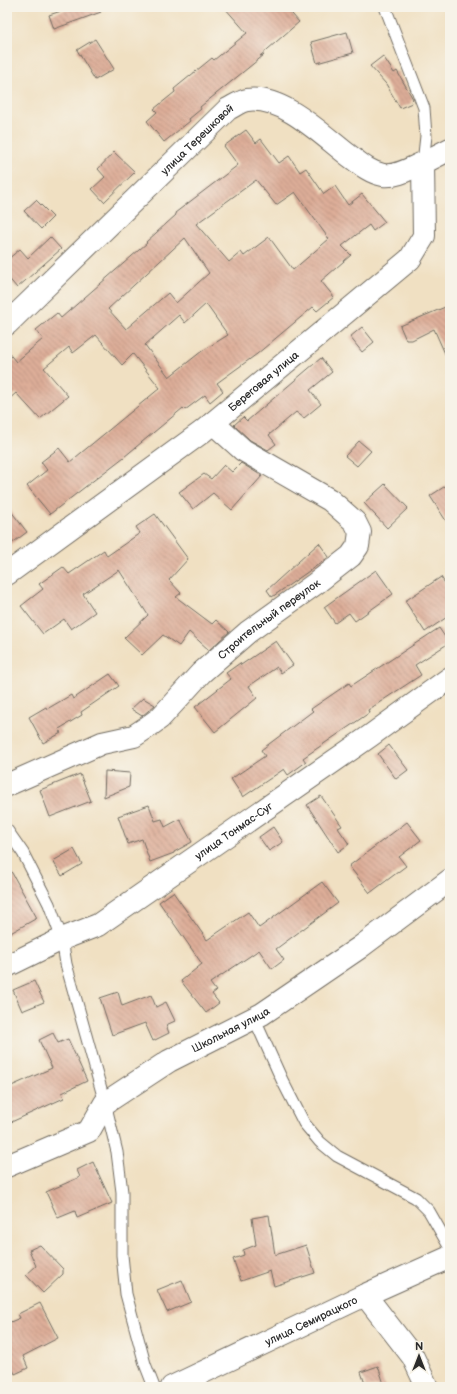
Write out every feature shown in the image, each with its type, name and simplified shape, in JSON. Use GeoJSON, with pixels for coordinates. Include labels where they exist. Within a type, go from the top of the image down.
{"type":"FeatureCollection","features":[{"type":"Feature","properties":{"kind":"street","name":"улица Терешковой"},"geometry":{"type":"LineString","coordinates":[[7,324],[228,109],[247,100],[267,100],[283,108],[305,121],[367,169],[384,175],[399,174],[423,163]]}},
{"type":"Feature","properties":{"kind":"street"},"geometry":{"type":"LineString","coordinates":[[423,163],[450,149]]}},
{"type":"Feature","properties":{"kind":"street","name":"Береговая улица"},"geometry":{"type":"LineString","coordinates":[[7,574],[213,423],[410,259],[424,236],[423,163]]}},
{"type":"Feature","properties":{"kind":"street","name":"Строительный переулок"},"geometry":{"type":"LineString","coordinates":[[7,785],[102,743],[134,736],[149,726],[160,718],[201,673],[248,632],[351,556],[358,546],[360,532],[355,522],[343,510],[330,500],[243,450],[213,423]]}},
{"type":"Feature","properties":{"kind":"street","name":"улица Тонмас-Суг"},"geometry":{"type":"LineString","coordinates":[[7,966],[62,939],[98,925],[370,736],[450,678]]}},
{"type":"Feature","properties":{"kind":"street","name":"Школьная улица"},"geometry":{"type":"LineString","coordinates":[[7,1166],[89,1131],[105,1104],[169,1061],[254,1018],[360,948],[450,880]]}},
{"type":"Feature","properties":{"kind":"street","name":"улица Семирацкого"},"geometry":{"type":"LineString","coordinates":[[172,1387],[365,1295],[450,1257]]}},
{"type":"Feature","properties":{"kind":"street"},"geometry":{"type":"LineString","coordinates":[[365,1295],[413,1357],[427,1387]]}},
{"type":"Feature","properties":{"kind":"lane"},"geometry":{"type":"LineString","coordinates":[[385,7],[424,108],[426,136],[423,163]]}},
{"type":"Feature","properties":{"kind":"lane"},"geometry":{"type":"LineString","coordinates":[[7,830],[23,853],[49,904],[62,939],[66,964],[117,1152],[122,1192],[122,1255],[126,1294],[145,1364],[154,1387]]}},
{"type":"Feature","properties":{"kind":"lane"},"geometry":{"type":"LineString","coordinates":[[254,1018],[304,1123],[320,1142],[337,1156],[416,1198],[429,1211],[450,1248]]}},
{"type":"Feature","properties":{"kind":"building"},"geometry":{"type":"Polygon","coordinates":[[[73,7],[99,7],[101,12],[54,29],[49,15],[73,7]]]}},
{"type":"Feature","properties":{"kind":"building"},"geometry":{"type":"Polygon","coordinates":[[[224,7],[286,7],[299,22],[260,56],[264,55],[200,107],[201,109],[189,119],[190,121],[164,142],[147,121],[157,112],[154,109],[175,92],[174,89],[212,58],[214,60],[247,33],[224,7]]]}},
{"type":"Feature","properties":{"kind":"building"},"geometry":{"type":"Polygon","coordinates":[[[347,32],[353,53],[317,63],[311,42],[347,32]]]}},
{"type":"Feature","properties":{"kind":"building"},"geometry":{"type":"Polygon","coordinates":[[[95,39],[114,69],[95,80],[77,50],[95,39]]]}},
{"type":"Feature","properties":{"kind":"building"},"geometry":{"type":"Polygon","coordinates":[[[383,56],[394,73],[397,71],[413,99],[411,101],[412,103],[400,108],[386,84],[370,66],[383,56]]]}},
{"type":"Feature","properties":{"kind":"building"},"geometry":{"type":"Polygon","coordinates":[[[246,130],[256,143],[261,139],[279,163],[289,156],[300,172],[306,168],[324,194],[335,186],[348,205],[362,194],[385,222],[373,231],[369,225],[342,246],[351,255],[321,281],[334,297],[317,311],[313,307],[257,354],[217,383],[223,391],[210,402],[205,395],[185,410],[183,408],[124,457],[50,514],[27,486],[47,470],[41,462],[59,448],[70,462],[160,388],[133,354],[122,365],[96,335],[73,353],[69,347],[44,368],[68,396],[40,419],[16,393],[7,401],[7,351],[16,362],[43,339],[36,330],[57,313],[61,318],[147,243],[146,242],[176,215],[175,213],[238,165],[224,146],[246,130]],[[256,180],[196,224],[229,262],[241,252],[244,256],[269,237],[293,270],[329,239],[295,192],[276,205],[256,180]],[[185,238],[108,309],[126,329],[168,293],[176,303],[209,273],[185,238]],[[206,304],[185,323],[179,315],[145,345],[169,377],[202,351],[228,335],[206,304]]]}},
{"type":"Feature","properties":{"kind":"building"},"geometry":{"type":"Polygon","coordinates":[[[114,152],[135,172],[104,202],[92,189],[105,177],[98,169],[114,152]]]}},
{"type":"Feature","properties":{"kind":"building"},"geometry":{"type":"Polygon","coordinates":[[[36,200],[53,217],[41,229],[24,211],[36,200]]]}},
{"type":"Feature","properties":{"kind":"building"},"geometry":{"type":"Polygon","coordinates":[[[50,237],[61,249],[17,288],[7,276],[7,260],[20,249],[28,258],[50,237]]]}},
{"type":"Feature","properties":{"kind":"building"},"geometry":{"type":"Polygon","coordinates":[[[450,305],[450,365],[434,329],[412,340],[406,340],[400,326],[450,305]]]}},
{"type":"Feature","properties":{"kind":"building"},"geometry":{"type":"Polygon","coordinates":[[[362,327],[374,342],[362,352],[350,337],[362,327]]]}},
{"type":"Feature","properties":{"kind":"building"},"geometry":{"type":"Polygon","coordinates":[[[321,358],[332,372],[310,390],[321,404],[304,418],[296,412],[269,435],[276,444],[268,450],[250,440],[234,425],[243,417],[247,421],[321,358]]]}},
{"type":"Feature","properties":{"kind":"building"},"geometry":{"type":"Polygon","coordinates":[[[359,441],[371,451],[357,466],[345,456],[359,441]]]}},
{"type":"Feature","properties":{"kind":"building"},"geometry":{"type":"Polygon","coordinates":[[[241,463],[262,476],[232,510],[213,493],[193,509],[179,492],[204,474],[211,479],[224,465],[232,472],[241,463]]]}},
{"type":"Feature","properties":{"kind":"building"},"geometry":{"type":"Polygon","coordinates":[[[450,483],[450,527],[430,496],[450,483]]]}},
{"type":"Feature","properties":{"kind":"building"},"geometry":{"type":"Polygon","coordinates":[[[385,484],[408,508],[387,528],[364,503],[385,484]]]}},
{"type":"Feature","properties":{"kind":"building"},"geometry":{"type":"Polygon","coordinates":[[[7,506],[27,532],[7,547],[7,506]]]}},
{"type":"Feature","properties":{"kind":"building"},"geometry":{"type":"Polygon","coordinates":[[[155,514],[188,559],[169,580],[181,593],[176,597],[212,624],[216,620],[229,632],[209,650],[189,632],[179,646],[163,635],[142,655],[124,638],[148,615],[119,570],[83,594],[95,612],[71,629],[64,619],[43,634],[21,606],[43,589],[39,584],[63,567],[69,574],[104,550],[107,556],[140,533],[136,527],[155,514]]]}},
{"type":"Feature","properties":{"kind":"building"},"geometry":{"type":"Polygon","coordinates":[[[319,543],[329,557],[272,597],[267,590],[319,543]]]}},
{"type":"Feature","properties":{"kind":"building"},"geometry":{"type":"Polygon","coordinates":[[[376,570],[393,594],[355,621],[349,613],[335,623],[324,607],[376,570]]]}},
{"type":"Feature","properties":{"kind":"building"},"geometry":{"type":"Polygon","coordinates":[[[441,577],[450,591],[450,615],[425,632],[405,601],[441,577]]]}},
{"type":"Feature","properties":{"kind":"building"},"geometry":{"type":"Polygon","coordinates":[[[439,628],[449,643],[415,665],[421,675],[368,710],[369,713],[303,758],[306,762],[288,775],[284,769],[243,797],[231,779],[265,756],[261,750],[313,711],[311,709],[349,683],[351,686],[439,628]]]}},
{"type":"Feature","properties":{"kind":"building"},"geometry":{"type":"Polygon","coordinates":[[[276,641],[293,665],[281,673],[277,667],[249,686],[257,698],[215,732],[195,707],[231,679],[226,673],[240,663],[241,665],[276,641]]]}},
{"type":"Feature","properties":{"kind":"building"},"geometry":{"type":"Polygon","coordinates":[[[110,674],[119,686],[81,712],[82,715],[59,729],[61,733],[43,743],[29,717],[46,707],[47,709],[71,695],[73,699],[110,674]]]}},
{"type":"Feature","properties":{"kind":"building"},"geometry":{"type":"Polygon","coordinates":[[[143,698],[155,705],[142,716],[131,709],[143,698]]]}},
{"type":"Feature","properties":{"kind":"building"},"geometry":{"type":"Polygon","coordinates":[[[389,745],[408,770],[396,779],[378,754],[389,745]]]}},
{"type":"Feature","properties":{"kind":"building"},"geometry":{"type":"Polygon","coordinates":[[[105,771],[130,773],[129,787],[104,797],[105,771]]]}},
{"type":"Feature","properties":{"kind":"building"},"geometry":{"type":"Polygon","coordinates":[[[80,774],[91,801],[50,817],[40,790],[80,774]]]}},
{"type":"Feature","properties":{"kind":"building"},"geometry":{"type":"Polygon","coordinates":[[[321,796],[342,826],[338,828],[349,844],[338,852],[307,805],[321,796]]]}},
{"type":"Feature","properties":{"kind":"building"},"geometry":{"type":"Polygon","coordinates":[[[149,805],[155,821],[162,819],[165,827],[180,819],[192,842],[174,853],[150,862],[142,839],[128,844],[118,816],[149,805]]]}},
{"type":"Feature","properties":{"kind":"building"},"geometry":{"type":"Polygon","coordinates":[[[407,822],[421,840],[399,857],[406,866],[370,893],[349,866],[407,822]]]}},
{"type":"Feature","properties":{"kind":"building"},"geometry":{"type":"Polygon","coordinates":[[[273,827],[283,842],[269,851],[259,837],[273,827]]]}},
{"type":"Feature","properties":{"kind":"building"},"geometry":{"type":"Polygon","coordinates":[[[74,849],[82,864],[62,876],[53,861],[74,849]]]}},
{"type":"Feature","properties":{"kind":"building"},"geometry":{"type":"Polygon","coordinates":[[[7,864],[37,918],[7,935],[7,864]]]}},
{"type":"Feature","properties":{"kind":"building"},"geometry":{"type":"Polygon","coordinates":[[[322,882],[338,903],[276,949],[284,960],[272,969],[259,950],[210,983],[216,991],[212,994],[219,1003],[206,1013],[181,981],[202,964],[159,902],[173,892],[207,940],[248,912],[259,928],[322,882]]]}},
{"type":"Feature","properties":{"kind":"building"},"geometry":{"type":"Polygon","coordinates":[[[34,981],[44,1002],[22,1011],[13,990],[34,981]]]}},
{"type":"Feature","properties":{"kind":"building"},"geometry":{"type":"Polygon","coordinates":[[[118,992],[122,1006],[151,995],[156,1007],[166,1002],[175,1021],[166,1025],[169,1033],[153,1041],[145,1023],[112,1035],[100,998],[118,992]]]}},
{"type":"Feature","properties":{"kind":"building"},"geometry":{"type":"Polygon","coordinates":[[[53,1033],[58,1043],[68,1039],[87,1081],[62,1093],[64,1098],[7,1124],[7,1088],[52,1068],[39,1040],[53,1033]]]}},
{"type":"Feature","properties":{"kind":"building"},"geometry":{"type":"Polygon","coordinates":[[[93,1162],[112,1203],[77,1218],[75,1211],[58,1218],[46,1192],[80,1177],[77,1170],[93,1162]]]}},
{"type":"Feature","properties":{"kind":"building"},"geometry":{"type":"Polygon","coordinates":[[[269,1215],[275,1255],[306,1245],[315,1273],[274,1286],[270,1271],[241,1281],[233,1259],[244,1255],[243,1250],[256,1245],[252,1218],[269,1215]]]}},
{"type":"Feature","properties":{"kind":"building"},"geometry":{"type":"Polygon","coordinates":[[[40,1245],[63,1269],[63,1274],[43,1293],[26,1275],[36,1266],[29,1250],[40,1245]]]}},
{"type":"Feature","properties":{"kind":"building"},"geometry":{"type":"Polygon","coordinates":[[[182,1280],[191,1302],[167,1312],[157,1290],[182,1280]]]}},
{"type":"Feature","properties":{"kind":"building"},"geometry":{"type":"Polygon","coordinates":[[[40,1303],[58,1338],[23,1356],[28,1368],[15,1374],[9,1362],[7,1364],[7,1320],[8,1323],[20,1318],[18,1314],[40,1303]]]}},
{"type":"Feature","properties":{"kind":"building"},"geometry":{"type":"Polygon","coordinates":[[[378,1366],[385,1387],[366,1387],[361,1372],[378,1366]]]}}]}
